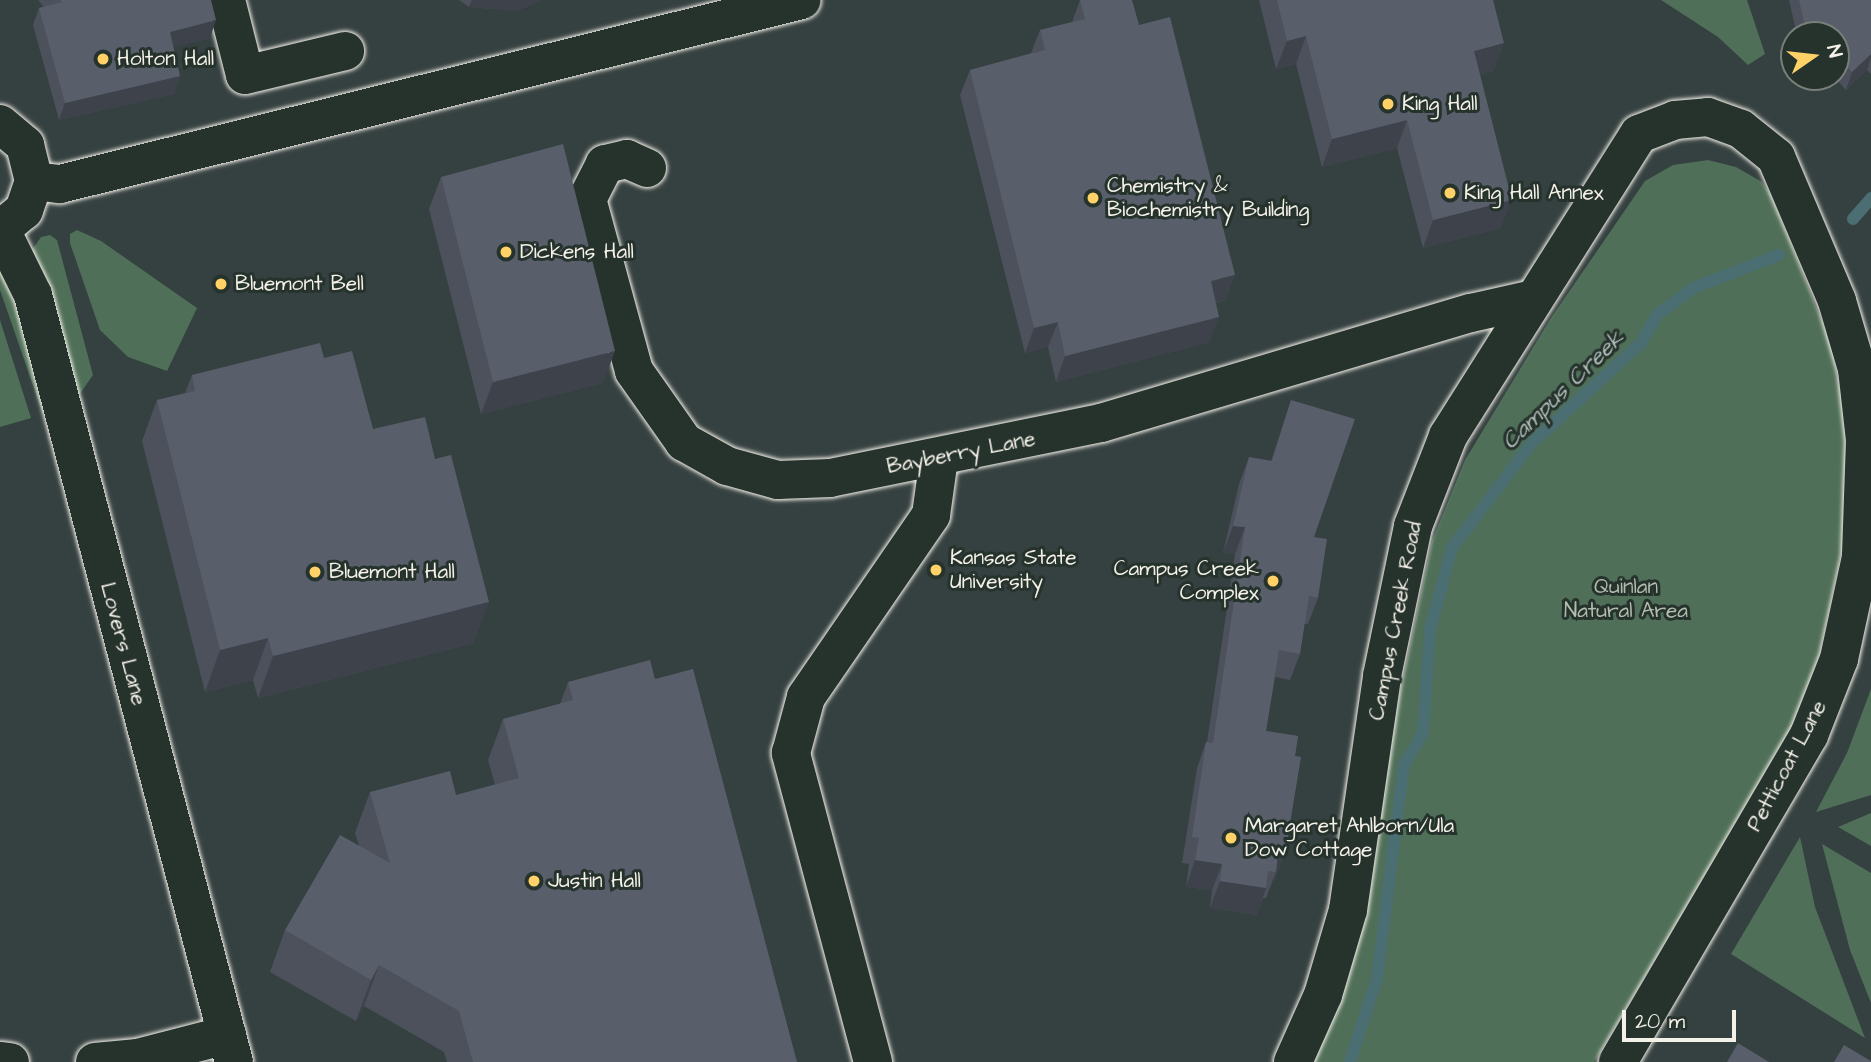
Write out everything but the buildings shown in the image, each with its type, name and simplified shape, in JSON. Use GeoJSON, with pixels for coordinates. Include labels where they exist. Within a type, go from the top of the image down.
{"type":"FeatureCollection","features":[{"type":"Feature","properties":{"kind":"street"},"geometry":{"type":"LineString","coordinates":[[226,0],[245,75],[345,51]]}},
{"type":"Feature","properties":{"kind":"street"},"geometry":{"type":"LineString","coordinates":[[34,181],[60,184],[802,0]]}},
{"type":"Feature","properties":{"kind":"street","name":"Campus Creek Road"},"geometry":{"type":"LineString","coordinates":[[1293,1062],[1323,995],[1348,909],[1382,676],[1413,526],[1448,436],[1639,134],[1675,120],[1708,117]]}},
{"type":"Feature","properties":{"kind":"street","name":"Petticoat Lane"},"geometry":{"type":"LineString","coordinates":[[1618,1062],[1809,735],[1839,659],[1861,557],[1865,440],[1857,369],[1837,301],[1776,157],[1741,129],[1708,117]]}},
{"type":"Feature","properties":{"kind":"street"},"geometry":{"type":"LineString","coordinates":[[0,124],[25,145],[34,181],[24,210],[0,230]]}},
{"type":"Feature","properties":{"kind":"street","name":"Bayberry Lane"},"geometry":{"type":"LineString","coordinates":[[647,168],[627,159],[605,164],[587,199],[634,371],[684,442],[727,466],[778,480],[830,478],[939,458],[1101,422],[1471,313],[1533,299]]}},
{"type":"Feature","properties":{"kind":"street","name":"Lovers Lane"},"geometry":{"type":"LineString","coordinates":[[0,230],[33,295],[231,1048]]}},
{"type":"Feature","properties":{"kind":"street"},"geometry":{"type":"LineString","coordinates":[[873,1062],[791,752],[806,697],[931,515],[939,458]]}},
{"type":"Feature","properties":{"kind":"street"},"geometry":{"type":"LineString","coordinates":[[95,1062],[231,1048]]}},
{"type":"Feature","properties":{"kind":"street"},"geometry":{"type":"LineString","coordinates":[[0,1061],[10,1062]]}},
{"type":"Feature","properties":{"kind":"shaded area","name":"Kansas State University"},"geometry":{"type":"Polygon","coordinates":[[[0,0],[1871,0],[1871,1062],[0,1062],[0,0]]]}},
{"type":"Feature","properties":{"kind":"green space"},"geometry":{"type":"Polygon","coordinates":[[[1661,0],[1747,0],[1765,54],[1748,65],[1718,37],[1661,0]]]}},
{"type":"Feature","properties":{"kind":"green space","name":"Quinlan Natural Area"},"geometry":{"type":"Polygon","coordinates":[[[1708,160],[1736,167],[1762,182],[1771,195],[1831,344],[1844,411],[1849,515],[1817,666],[1785,742],[1594,1062],[1308,1062],[1392,731],[1432,541],[1465,460],[1551,318],[1645,181],[1673,165],[1708,160]]]}},
{"type":"Feature","properties":{"kind":"green space"},"geometry":{"type":"Polygon","coordinates":[[[77,230],[101,241],[197,308],[167,371],[128,357],[100,330],[70,243],[70,234],[77,230]]]}},
{"type":"Feature","properties":{"kind":"green space"},"geometry":{"type":"Polygon","coordinates":[[[50,235],[57,240],[93,375],[79,395],[50,296],[27,257],[41,237],[50,235]]]}},
{"type":"Feature","properties":{"kind":"green space"},"geometry":{"type":"Polygon","coordinates":[[[0,268],[22,312],[47,409],[43,414],[0,290],[0,268]]]}},
{"type":"Feature","properties":{"kind":"green space"},"geometry":{"type":"Polygon","coordinates":[[[0,320],[31,418],[0,427],[0,320]]]}},
{"type":"Feature","properties":{"kind":"green space"},"geometry":{"type":"Polygon","coordinates":[[[1871,689],[1871,795],[1816,812],[1847,753],[1871,689]]]}},
{"type":"Feature","properties":{"kind":"green space"},"geometry":{"type":"Polygon","coordinates":[[[1871,813],[1871,846],[1838,827],[1871,813]]]}},
{"type":"Feature","properties":{"kind":"green space"},"geometry":{"type":"Polygon","coordinates":[[[1800,837],[1815,907],[1865,1038],[1731,954],[1800,837]]]}},
{"type":"Feature","properties":{"kind":"green space"},"geometry":{"type":"Polygon","coordinates":[[[1822,844],[1871,873],[1871,1003],[1850,950],[1822,844]]]}},
{"type":"Feature","properties":{"kind":"waterway","name":"Campus Creek"},"geometry":{"type":"LineString","coordinates":[[1853,219],[1871,198]]}},
{"type":"Feature","properties":{"kind":"waterway","name":"Campus Creek"},"geometry":{"type":"LineString","coordinates":[[1350,1062],[1377,978],[1404,765],[1423,733],[1430,630],[1452,548],[1531,444],[1641,343],[1657,315],[1693,288],[1779,255]]}},
{"type":"Feature","properties":{"kind":"place","name":"Holton Hall"},"geometry":{"type":"Point","coordinates":[103,59]}},
{"type":"Feature","properties":{"kind":"place","name":"King Hall"},"geometry":{"type":"Point","coordinates":[1388,104]}},
{"type":"Feature","properties":{"kind":"place","name":"King Hall Annex"},"geometry":{"type":"Point","coordinates":[1450,193]}},
{"type":"Feature","properties":{"kind":"place","name":"Chemistry & Biochemistry Building"},"geometry":{"type":"Point","coordinates":[1093,198]}},
{"type":"Feature","properties":{"kind":"place","name":"Dickens Hall"},"geometry":{"type":"Point","coordinates":[506,252]}},
{"type":"Feature","properties":{"kind":"place","name":"Bluemont Bell"},"geometry":{"type":"Point","coordinates":[221,284]}},
{"type":"Feature","properties":{"kind":"place","name":"Kansas State University"},"geometry":{"type":"Point","coordinates":[936,570]}},
{"type":"Feature","properties":{"kind":"place","name":"Bluemont Hall"},"geometry":{"type":"Point","coordinates":[315,572]}},
{"type":"Feature","properties":{"kind":"place","name":"Campus Creek Complex"},"geometry":{"type":"Point","coordinates":[1273,581]}},
{"type":"Feature","properties":{"kind":"place","name":"Margaret Ahlborn/Ula Dow Cottage"},"geometry":{"type":"Point","coordinates":[1231,838]}},
{"type":"Feature","properties":{"kind":"place","name":"Justin Hall"},"geometry":{"type":"Point","coordinates":[534,881]}}]}
